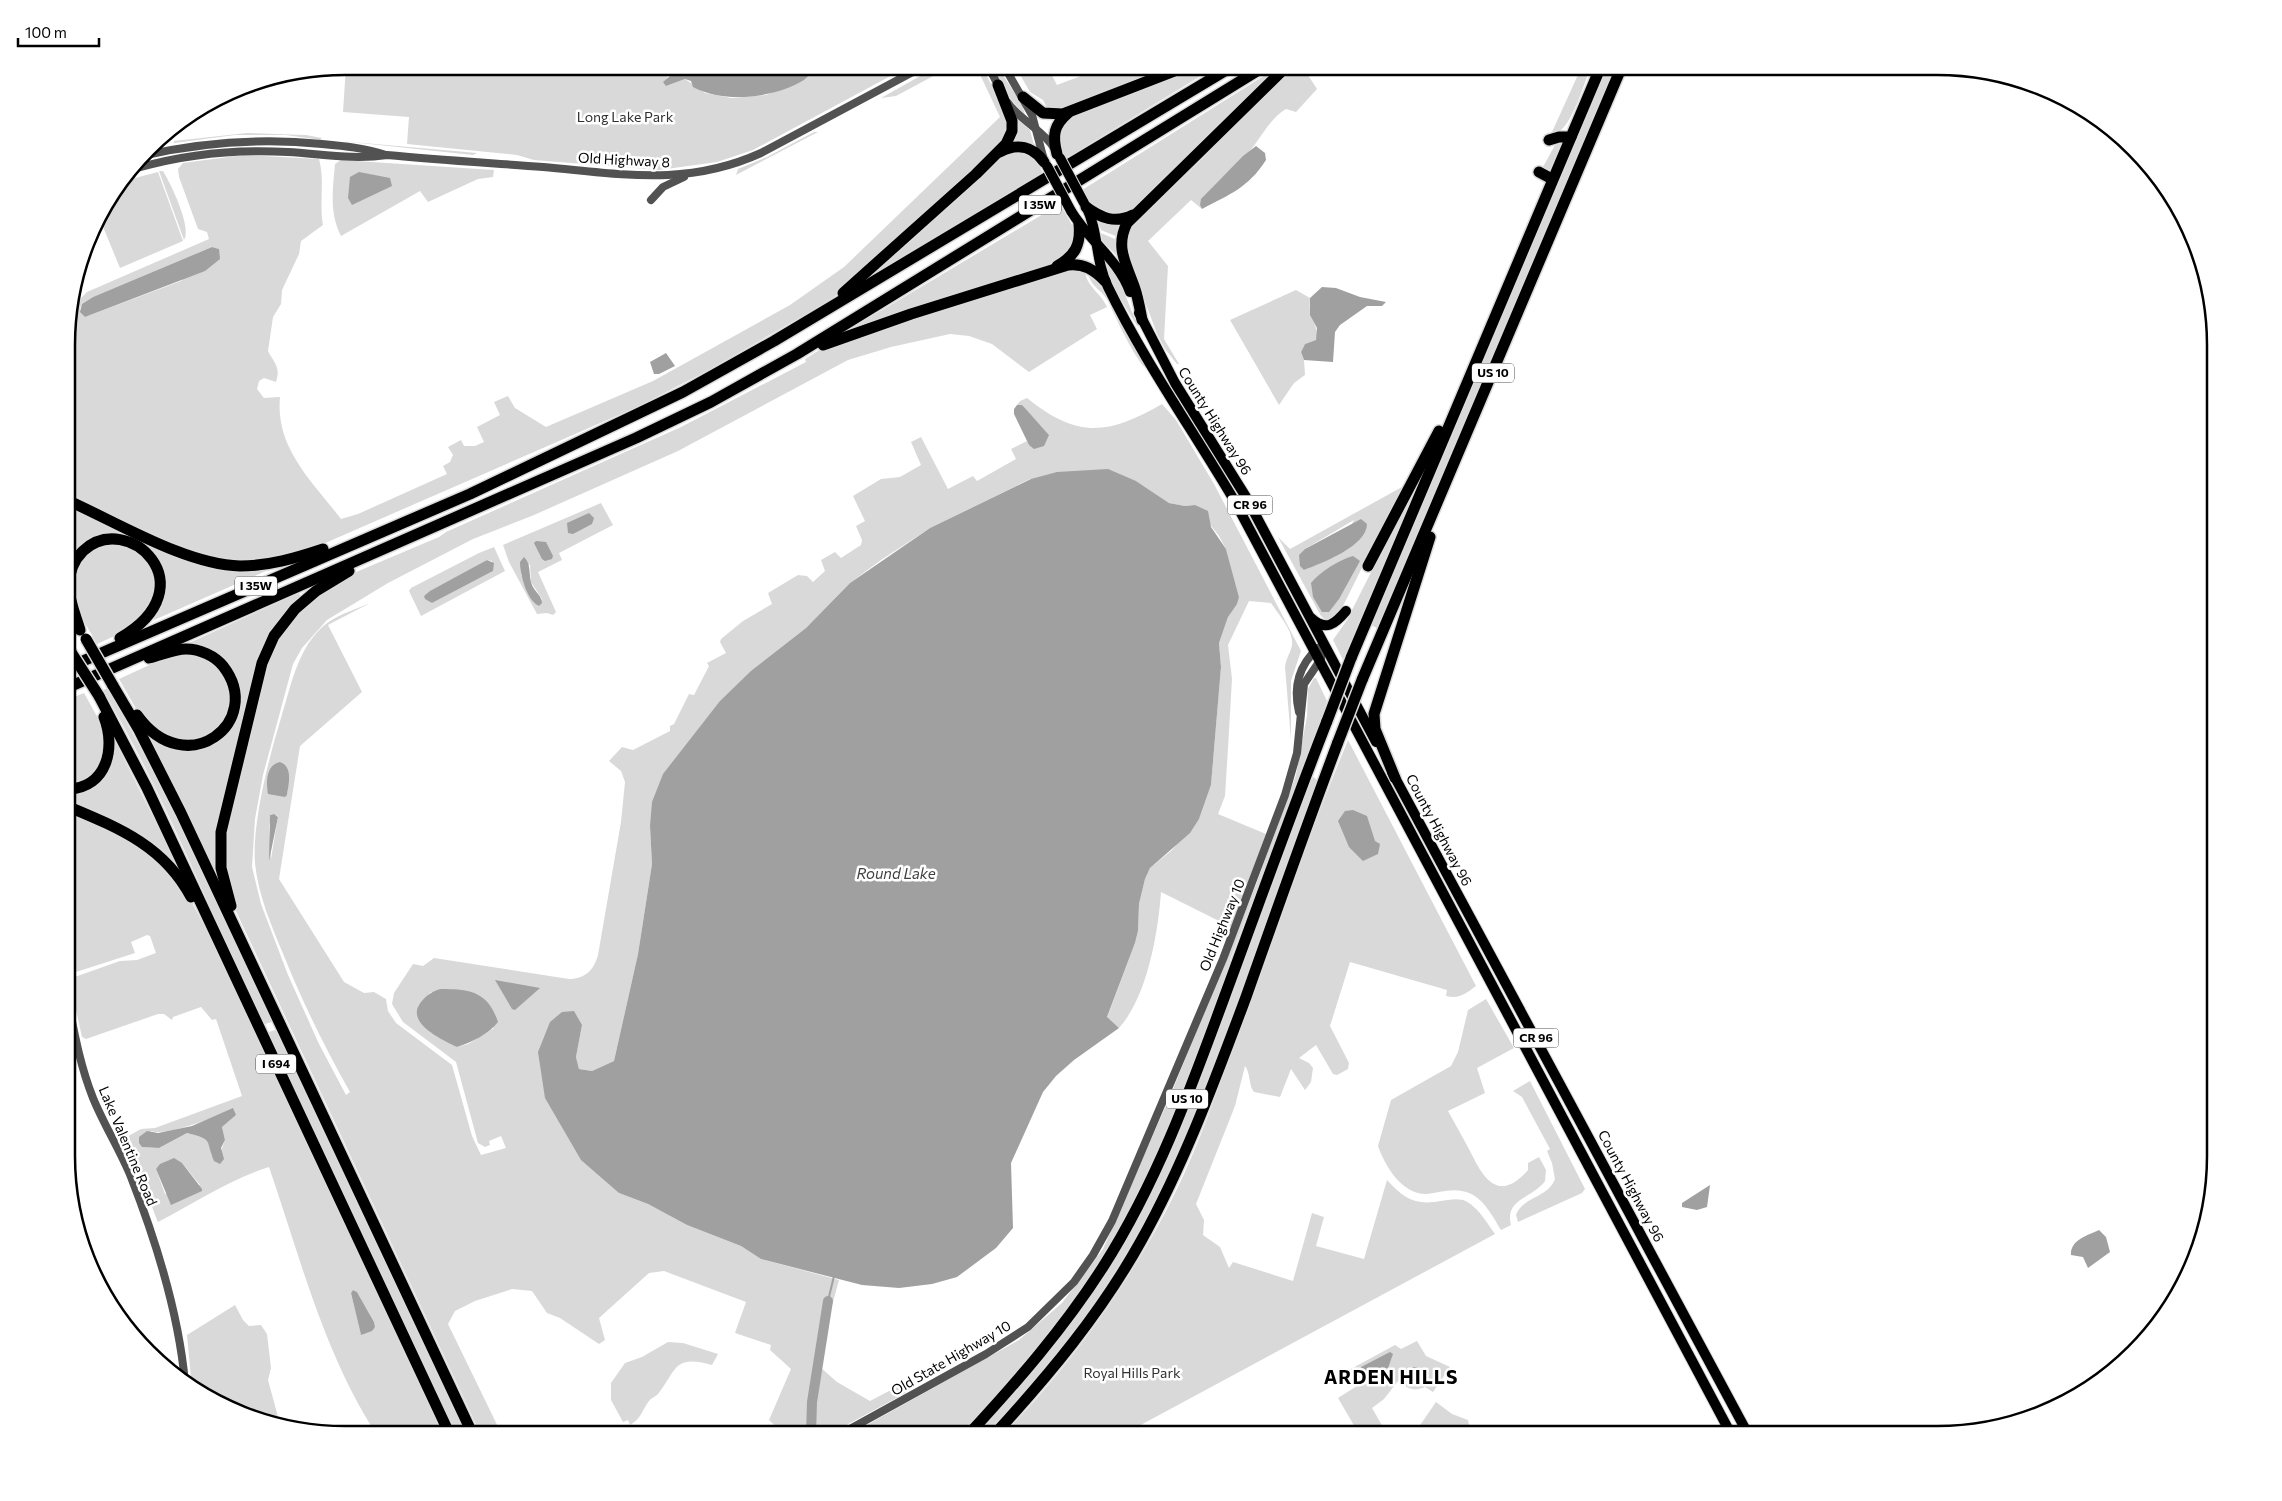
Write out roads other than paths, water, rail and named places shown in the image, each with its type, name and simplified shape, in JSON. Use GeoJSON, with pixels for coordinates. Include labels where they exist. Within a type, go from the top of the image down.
{"type":"FeatureCollection","features":[{"type":"Feature","properties":{"kind":"highway"},"geometry":{"type":"LineString","coordinates":[[1023,97],[1043,113],[1053,115],[1068,112],[1164,75]]}},
{"type":"Feature","properties":{"kind":"highway","name":"I 35W"},"geometry":{"type":"LineString","coordinates":[[75,664],[423,514],[660,404],[808,320],[1218,75]]}},
{"type":"Feature","properties":{"kind":"highway","name":"I 35W"},"geometry":{"type":"LineString","coordinates":[[75,684],[661,427],[772,369],[1251,75]]}},
{"type":"Feature","properties":{"kind":"highway"},"geometry":{"type":"LineString","coordinates":[[1142,320],[1139,302],[1120,248],[1122,232],[1135,214],[1278,75]]}},
{"type":"Feature","properties":{"kind":"highway","name":"US 10"},"geometry":{"type":"LineString","coordinates":[[975,1426],[1012,1387],[1060,1329],[1103,1267],[1140,1202],[1187,1100],[1351,658],[1597,75]]}},
{"type":"Feature","properties":{"kind":"highway","name":"US 10"},"geometry":{"type":"LineString","coordinates":[[1001,1426],[1038,1386],[1085,1328],[1123,1272],[1161,1203],[1219,1069],[1362,680],[1618,75]]}},
{"type":"Feature","properties":{"kind":"highway"},"geometry":{"type":"LineString","coordinates":[[808,320],[872,270],[1006,144],[1012,126],[998,85]]}},
{"type":"Feature","properties":{"kind":"highway"},"geometry":{"type":"LineString","coordinates":[[1057,154],[1054,130],[1068,112]]}},
{"type":"Feature","properties":{"kind":"highway"},"geometry":{"type":"LineString","coordinates":[[1550,140],[1572,135]]}},
{"type":"Feature","properties":{"kind":"highway"},"geometry":{"type":"LineString","coordinates":[[996,155],[1008,148],[1021,146],[1031,149],[1044,162]]}},
{"type":"Feature","properties":{"kind":"highway"},"geometry":{"type":"LineString","coordinates":[[1539,172],[1552,179]]}},
{"type":"Feature","properties":{"kind":"highway"},"geometry":{"type":"LineString","coordinates":[[1085,205],[1106,219],[1118,220],[1135,214]]}},
{"type":"Feature","properties":{"kind":"highway"},"geometry":{"type":"LineString","coordinates":[[1046,271],[1060,265],[1074,253],[1079,242],[1079,224]]}},
{"type":"Feature","properties":{"kind":"highway"},"geometry":{"type":"LineString","coordinates":[[772,369],[850,334],[1046,271],[1082,265],[1096,272],[1105,281]]}},
{"type":"Feature","properties":{"kind":"highway"},"geometry":{"type":"LineString","coordinates":[[1368,566],[1472,368]]}},
{"type":"Feature","properties":{"kind":"highway"},"geometry":{"type":"LineString","coordinates":[[1395,778],[1375,729],[1375,708],[1453,466]]}},
{"type":"Feature","properties":{"kind":"highway"},"geometry":{"type":"LineString","coordinates":[[75,504],[183,554],[203,561],[238,566],[270,564],[304,556],[423,514]]}},
{"type":"Feature","properties":{"kind":"highway"},"geometry":{"type":"LineString","coordinates":[[274,1012],[229,900],[222,876],[220,854],[224,813],[264,657],[284,622],[316,591],[355,567],[468,511]]}},
{"type":"Feature","properties":{"kind":"highway"},"geometry":{"type":"LineString","coordinates":[[75,563],[79,556],[91,546],[108,540],[124,541],[141,548],[153,560],[159,574],[160,589],[157,604],[140,625],[88,658]]}},
{"type":"Feature","properties":{"kind":"highway"},"geometry":{"type":"LineString","coordinates":[[75,611],[83,635]]}},
{"type":"Feature","properties":{"kind":"highway","name":"I 694"},"geometry":{"type":"LineString","coordinates":[[75,622],[120,697],[172,795],[469,1426]]}},
{"type":"Feature","properties":{"kind":"highway"},"geometry":{"type":"LineString","coordinates":[[120,697],[158,737],[169,743],[186,746],[207,742],[221,732],[232,715],[235,705],[234,688],[228,672],[218,661],[203,652],[182,650],[121,664]]}},
{"type":"Feature","properties":{"kind":"highway","name":"I 694"},"geometry":{"type":"LineString","coordinates":[[75,658],[99,696],[147,788],[446,1426]]}},
{"type":"Feature","properties":{"kind":"highway"},"geometry":{"type":"LineString","coordinates":[[75,788],[92,782],[107,763],[110,752],[110,734],[99,696]]}},
{"type":"Feature","properties":{"kind":"highway"},"geometry":{"type":"LineString","coordinates":[[75,809],[120,828],[153,850],[182,881],[222,948]]}},
{"type":"Feature","properties":{"kind":"main road","name":"County Highway 96"},"geometry":{"type":"LineString","coordinates":[[1057,154],[1085,205],[1095,230],[1105,281],[1159,378],[1234,500],[1313,652],[1727,1426]]}},
{"type":"Feature","properties":{"kind":"main road","name":"County Highway 96"},"geometry":{"type":"LineString","coordinates":[[1044,162],[1079,224],[1121,272],[1142,320],[1175,383],[1246,497],[1322,643],[1744,1426]]}},
{"type":"Feature","properties":{"kind":"main road"},"geometry":{"type":"LineString","coordinates":[[1306,610],[1312,619],[1326,627],[1336,622],[1346,611]]}},
{"type":"Feature","properties":{"kind":"street","name":"Old Highway 8"},"geometry":{"type":"LineString","coordinates":[[155,153],[195,146],[251,140],[294,141],[366,148],[387,155],[646,176],[691,174],[730,165],[761,153],[907,75]]}},
{"type":"Feature","properties":{"kind":"street","name":"County Highway 96"},"geometry":{"type":"LineString","coordinates":[[993,75],[1010,105],[1048,139],[1057,154]]}},
{"type":"Feature","properties":{"kind":"street","name":"County Highway 96"},"geometry":{"type":"LineString","coordinates":[[1010,75],[1032,115],[1044,162]]}},
{"type":"Feature","properties":{"kind":"street","name":"Old Highway 8"},"geometry":{"type":"LineString","coordinates":[[142,166],[166,160],[243,151],[287,152],[365,159],[387,155]]}},
{"type":"Feature","properties":{"kind":"street"},"geometry":{"type":"LineString","coordinates":[[651,200],[664,187],[691,174]]}},
{"type":"Feature","properties":{"kind":"street","name":"Old Highway 10"},"geometry":{"type":"LineString","coordinates":[[1300,722],[1297,702],[1297,681],[1303,666],[1322,643]]}},
{"type":"Feature","properties":{"kind":"street","name":"Old Highway 10"},"geometry":{"type":"LineString","coordinates":[[1150,1132],[1242,911],[1292,775],[1304,684],[1319,663],[1322,654],[1322,643]]}},
{"type":"Feature","properties":{"kind":"street","name":"Lake Valentine Road"},"geometry":{"type":"LineString","coordinates":[[75,1035],[89,1086],[132,1180],[158,1259],[174,1314],[183,1372]]}},
{"type":"Feature","properties":{"kind":"street","name":"Old State Highway 10"},"geometry":{"type":"LineString","coordinates":[[855,1426],[1004,1344],[1028,1328],[1050,1308],[1074,1282],[1093,1255],[1112,1220],[1150,1132]]}},
{"type":"Feature","properties":{"kind":"water"},"geometry":{"type":"Polygon","coordinates":[[[671,75],[809,75],[804,80],[779,91],[749,97],[720,96],[693,87],[691,81],[685,79],[666,86],[663,82],[671,75]]]}},
{"type":"Feature","properties":{"kind":"water"},"geometry":{"type":"Polygon","coordinates":[[[1256,146],[1265,153],[1266,160],[1259,170],[1238,189],[1202,209],[1200,205],[1201,199],[1243,156],[1256,146]]]}},
{"type":"Feature","properties":{"kind":"water"},"geometry":{"type":"Polygon","coordinates":[[[359,172],[390,178],[392,186],[352,205],[348,198],[350,177],[359,172]]]}},
{"type":"Feature","properties":{"kind":"water"},"geometry":{"type":"Polygon","coordinates":[[[212,247],[219,249],[220,259],[205,271],[85,317],[80,312],[82,304],[93,297],[212,247]]]}},
{"type":"Feature","properties":{"kind":"water"},"geometry":{"type":"Polygon","coordinates":[[[1322,287],[1336,288],[1360,297],[1386,302],[1382,306],[1367,306],[1340,325],[1335,332],[1333,362],[1304,360],[1301,352],[1305,344],[1316,340],[1317,328],[1310,315],[1310,298],[1322,287]]]}},
{"type":"Feature","properties":{"kind":"water"},"geometry":{"type":"Polygon","coordinates":[[[666,353],[675,366],[659,374],[654,374],[650,362],[666,353]]]}},
{"type":"Feature","properties":{"kind":"water"},"geometry":{"type":"Polygon","coordinates":[[[1017,405],[1022,405],[1049,435],[1044,446],[1034,449],[1029,445],[1014,414],[1014,409],[1017,405]]]}},
{"type":"Feature","properties":{"kind":"water","name":"Round Lake"},"geometry":{"type":"Polygon","coordinates":[[[1108,469],[1136,481],[1169,503],[1185,506],[1195,505],[1208,511],[1211,527],[1226,549],[1239,597],[1237,604],[1228,617],[1219,643],[1221,667],[1211,785],[1199,819],[1190,833],[1150,868],[1145,879],[1139,904],[1138,931],[1135,943],[1107,1017],[1119,1028],[1074,1060],[1056,1076],[1043,1092],[1011,1163],[1013,1228],[996,1248],[957,1277],[932,1284],[899,1288],[862,1285],[761,1259],[741,1246],[687,1225],[648,1204],[619,1193],[581,1160],[545,1098],[538,1052],[550,1022],[562,1012],[574,1011],[582,1025],[576,1057],[579,1069],[592,1071],[614,1061],[638,954],[652,864],[650,826],[652,802],[663,774],[720,701],[752,670],[806,628],[850,583],[930,528],[1031,479],[1057,472],[1108,469]]]}},
{"type":"Feature","properties":{"kind":"water"},"geometry":{"type":"Polygon","coordinates":[[[589,513],[594,518],[592,524],[573,534],[568,533],[567,523],[589,513]]]}},
{"type":"Feature","properties":{"kind":"water"},"geometry":{"type":"Polygon","coordinates":[[[1361,519],[1367,524],[1365,532],[1352,546],[1332,558],[1304,570],[1300,566],[1299,555],[1305,549],[1361,519]]]}},
{"type":"Feature","properties":{"kind":"water"},"geometry":{"type":"Polygon","coordinates":[[[536,541],[546,542],[553,556],[552,559],[545,561],[542,559],[534,543],[536,541]]]}},
{"type":"Feature","properties":{"kind":"water"},"geometry":{"type":"Polygon","coordinates":[[[1353,556],[1360,561],[1339,599],[1329,612],[1322,612],[1313,597],[1311,583],[1330,566],[1353,556]]]}},
{"type":"Feature","properties":{"kind":"water"},"geometry":{"type":"Polygon","coordinates":[[[524,557],[528,563],[532,585],[542,601],[539,606],[531,599],[523,580],[520,562],[524,557]]]}},
{"type":"Feature","properties":{"kind":"water"},"geometry":{"type":"Polygon","coordinates":[[[487,560],[494,563],[493,571],[432,603],[425,599],[424,596],[430,591],[487,560]]]}},
{"type":"Feature","properties":{"kind":"water"},"geometry":{"type":"Polygon","coordinates":[[[280,762],[287,768],[289,776],[289,785],[285,797],[268,794],[268,775],[272,767],[280,762]]]}},
{"type":"Feature","properties":{"kind":"water"},"geometry":{"type":"Polygon","coordinates":[[[1353,810],[1367,816],[1375,841],[1380,844],[1378,854],[1363,861],[1349,847],[1338,821],[1345,811],[1353,810]]]}},
{"type":"Feature","properties":{"kind":"water"},"geometry":{"type":"Polygon","coordinates":[[[274,814],[278,817],[269,861],[270,815],[274,814]]]}},
{"type":"Feature","properties":{"kind":"water"},"geometry":{"type":"Polygon","coordinates":[[[495,980],[540,988],[515,1010],[512,1009],[495,980]]]}},
{"type":"Feature","properties":{"kind":"water"},"geometry":{"type":"Polygon","coordinates":[[[441,989],[469,991],[483,998],[494,1012],[498,1022],[480,1037],[457,1047],[443,1040],[427,1030],[417,1017],[417,1010],[421,1002],[428,995],[441,989]]]}},
{"type":"Feature","properties":{"kind":"water"},"geometry":{"type":"Polygon","coordinates":[[[233,1108],[236,1115],[222,1127],[225,1140],[221,1148],[224,1159],[220,1164],[214,1161],[209,1144],[205,1139],[187,1133],[159,1148],[142,1147],[139,1143],[139,1137],[147,1131],[158,1133],[192,1126],[233,1108]]]}},
{"type":"Feature","properties":{"kind":"water"},"geometry":{"type":"Polygon","coordinates":[[[174,1158],[182,1163],[202,1191],[171,1205],[156,1169],[160,1164],[174,1158]]]}},
{"type":"Feature","properties":{"kind":"water"},"geometry":{"type":"Polygon","coordinates":[[[1710,1185],[1707,1207],[1697,1210],[1682,1207],[1682,1203],[1710,1185]]]}},
{"type":"Feature","properties":{"kind":"water"},"geometry":{"type":"Polygon","coordinates":[[[2099,1230],[2106,1237],[2110,1252],[2088,1268],[2083,1257],[2071,1255],[2071,1250],[2073,1245],[2080,1239],[2099,1230]]]}},
{"type":"Feature","properties":{"kind":"water"},"geometry":{"type":"Polygon","coordinates":[[[353,1290],[357,1292],[375,1327],[372,1331],[361,1335],[351,1293],[353,1290]]]}},
{"type":"Feature","properties":{"kind":"water"},"geometry":{"type":"Polygon","coordinates":[[[1390,1352],[1393,1354],[1388,1368],[1363,1375],[1359,1373],[1361,1367],[1390,1352]]]}},
{"type":"Feature","properties":{"kind":"water"},"geometry":{"type":"Polygon","coordinates":[[[1418,1367],[1420,1379],[1412,1386],[1404,1378],[1407,1370],[1418,1367]]]}},
{"type":"Feature","properties":{"kind":"waterway"},"geometry":{"type":"LineString","coordinates":[[828,1301],[834,1276]]}},
{"type":"Feature","properties":{"kind":"waterway"},"geometry":{"type":"LineString","coordinates":[[811,1426],[812,1402],[828,1301]]}},
{"type":"Feature","properties":{"kind":"district","name":"ARDEN HILLS"},"geometry":{"type":"Point","coordinates":[1391,1377]}},
{"type":"Feature","properties":{"kind":"park label","name":"Long Lake Park"},"geometry":{"type":"Point","coordinates":[625,117]}},
{"type":"Feature","properties":{"kind":"park label","name":"Royal Hills Park"},"geometry":{"type":"Point","coordinates":[1132,1373]}}]}
